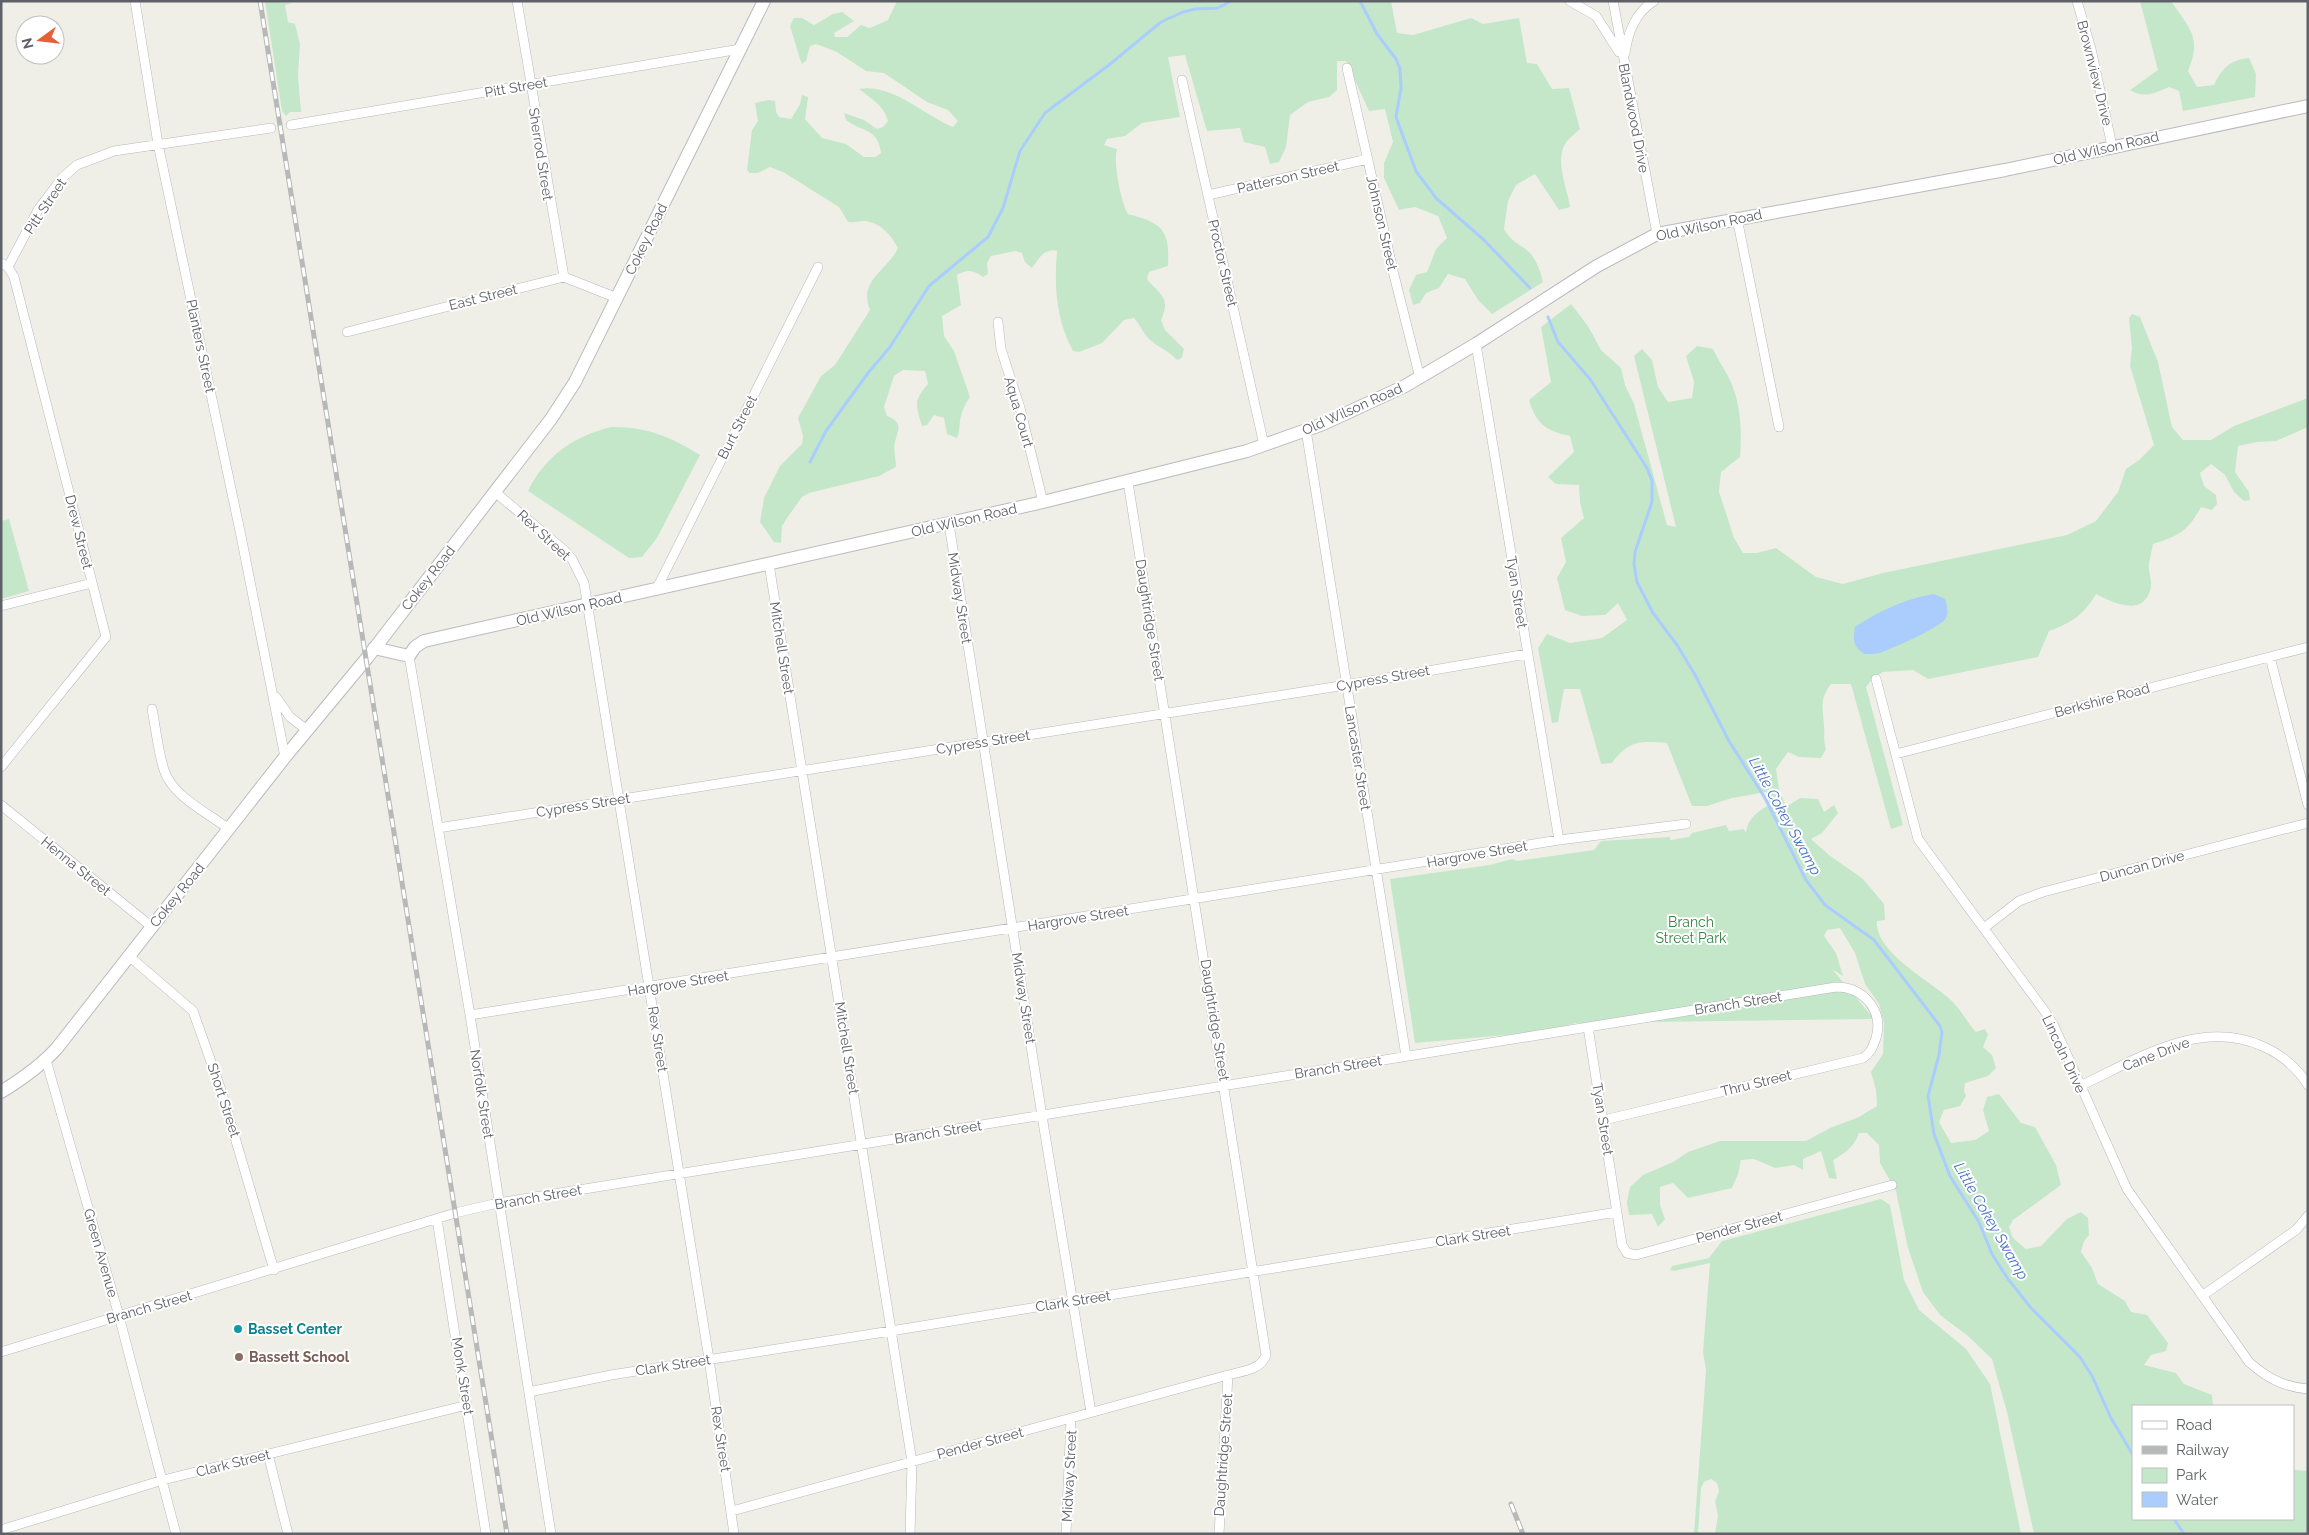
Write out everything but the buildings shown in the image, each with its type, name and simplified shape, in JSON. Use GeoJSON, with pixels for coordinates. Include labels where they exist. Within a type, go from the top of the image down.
{"type":"FeatureCollection","features":[{"type":"Feature","properties":{"kind":"street","name":"Planters Street"},"geometry":{"type":"LineString","coordinates":[[135,1],[158,144],[285,757]]}},
{"type":"Feature","properties":{"kind":"street","name":"Sherrod Street"},"geometry":{"type":"LineString","coordinates":[[517,1],[564,277]]}},
{"type":"Feature","properties":{"kind":"street","name":"Cokey Road"},"geometry":{"type":"LineString","coordinates":[[1,1092],[46,1060],[130,957],[152,926],[285,757],[374,648],[564,400],[617,298],[764,1]]}},
{"type":"Feature","properties":{"kind":"street"},"geometry":{"type":"LineString","coordinates":[[1570,1],[1596,16],[1624,61]]}},
{"type":"Feature","properties":{"kind":"street","name":"Blandwood Drive"},"geometry":{"type":"LineString","coordinates":[[1613,1],[1657,234]]}},
{"type":"Feature","properties":{"kind":"street"},"geometry":{"type":"LineString","coordinates":[[1624,61],[1629,34],[1635,20],[1640,12],[1654,1]]}},
{"type":"Feature","properties":{"kind":"street","name":"Brownview Drive"},"geometry":{"type":"LineString","coordinates":[[2077,1],[2091,49],[2112,146]]}},
{"type":"Feature","properties":{"kind":"street","name":"Pitt Street"},"geometry":{"type":"LineString","coordinates":[[291,124],[740,49]]}},
{"type":"Feature","properties":{"kind":"street","name":"Johnson Street"},"geometry":{"type":"LineString","coordinates":[[1347,68],[1409,340],[1420,378]]}},
{"type":"Feature","properties":{"kind":"street","name":"Proctor Street"},"geometry":{"type":"LineString","coordinates":[[1182,80],[1264,445]]}},
{"type":"Feature","properties":{"kind":"street","name":"Old Wilson Road"},"geometry":{"type":"LineString","coordinates":[[409,656],[415,647],[424,641],[949,524],[1128,482],[1264,445],[1342,416],[1420,378],[1597,266],[1657,234],[2005,170],[2308,106]]}},
{"type":"Feature","properties":{"kind":"street","name":"Pitt Street"},"geometry":{"type":"LineString","coordinates":[[5,265],[38,210],[62,178],[77,165],[114,151],[271,128]]}},
{"type":"Feature","properties":{"kind":"street","name":"Patterson Street"},"geometry":{"type":"LineString","coordinates":[[1208,195],[1368,159]]}},
{"type":"Feature","properties":{"kind":"street"},"geometry":{"type":"LineString","coordinates":[[1737,218],[1779,426]]}},
{"type":"Feature","properties":{"kind":"street","name":"Drew Street"},"geometry":{"type":"LineString","coordinates":[[1,767],[106,637],[14,277],[5,265]]}},
{"type":"Feature","properties":{"kind":"street","name":"Burt Street"},"geometry":{"type":"LineString","coordinates":[[657,588],[818,268]]}},
{"type":"Feature","properties":{"kind":"street"},"geometry":{"type":"LineString","coordinates":[[564,277],[617,298]]}},
{"type":"Feature","properties":{"kind":"street","name":"East Street"},"geometry":{"type":"LineString","coordinates":[[347,332],[564,277]]}},
{"type":"Feature","properties":{"kind":"street","name":"Aqua Court"},"geometry":{"type":"LineString","coordinates":[[998,322],[1002,355],[1020,408],[1043,502]]}},
{"type":"Feature","properties":{"kind":"street","name":"Tyan Street"},"geometry":{"type":"LineString","coordinates":[[1476,344],[1559,840]]}},
{"type":"Feature","properties":{"kind":"street","name":"Lancaster Street"},"geometry":{"type":"LineString","coordinates":[[1306,430],[1406,1056]]}},
{"type":"Feature","properties":{"kind":"street","name":"Daughtridge Street"},"geometry":{"type":"LineString","coordinates":[[1128,482],[1225,1086],[1266,1355],[1264,1362],[1258,1366],[1228,1375],[1219,1534]]}},
{"type":"Feature","properties":{"kind":"street","name":"Rex Street"},"geometry":{"type":"LineString","coordinates":[[495,492],[553,539],[572,559],[584,583],[709,1359],[734,1534]]}},
{"type":"Feature","properties":{"kind":"street","name":"Midway Street"},"geometry":{"type":"LineString","coordinates":[[949,524],[982,742],[1091,1412]]}},
{"type":"Feature","properties":{"kind":"street","name":"Mitchell Street"},"geometry":{"type":"LineString","coordinates":[[769,564],[912,1462],[910,1534]]}},
{"type":"Feature","properties":{"kind":"street"},"geometry":{"type":"LineString","coordinates":[[1,606],[92,583]]}},
{"type":"Feature","properties":{"kind":"street","name":"Berkshire Road"},"geometry":{"type":"LineString","coordinates":[[1896,754],[2308,647]]}},
{"type":"Feature","properties":{"kind":"street"},"geometry":{"type":"LineString","coordinates":[[374,648],[409,656]]}},
{"type":"Feature","properties":{"kind":"street","name":"Cypress Street"},"geometry":{"type":"LineString","coordinates":[[438,828],[1346,685],[1527,654]]}},
{"type":"Feature","properties":{"kind":"street","name":"Norfolk Street"},"geometry":{"type":"LineString","coordinates":[[409,656],[470,1015],[551,1534]]}},
{"type":"Feature","properties":{"kind":"street"},"geometry":{"type":"LineString","coordinates":[[2270,657],[2308,805]]}},
{"type":"Feature","properties":{"kind":"street","name":"Lincoln Drive"},"geometry":{"type":"LineString","coordinates":[[1876,679],[1918,839],[2050,1020],[2127,1189],[2229,1337],[2249,1362],[2277,1382],[2308,1389]]}},
{"type":"Feature","properties":{"kind":"street","name":"Planters Street"},"geometry":{"type":"LineString","coordinates":[[272,690],[284,710],[308,730]]}},
{"type":"Feature","properties":{"kind":"street"},"geometry":{"type":"LineString","coordinates":[[152,709],[165,771],[173,785],[184,796],[229,829]]}},
{"type":"Feature","properties":{"kind":"street","name":"Henna Street"},"geometry":{"type":"LineString","coordinates":[[1,805],[152,926]]}},
{"type":"Feature","properties":{"kind":"street","name":"Duncan Drive"},"geometry":{"type":"LineString","coordinates":[[1984,928],[2019,901],[2037,894],[2308,823]]}},
{"type":"Feature","properties":{"kind":"street","name":"Hargrove Street"},"geometry":{"type":"LineString","coordinates":[[470,1015],[1376,871],[1559,840],[1686,824]]}},
{"type":"Feature","properties":{"kind":"street","name":"Short Street"},"geometry":{"type":"LineString","coordinates":[[130,957],[193,1010],[221,1090],[274,1270]]}},
{"type":"Feature","properties":{"kind":"street","name":"Branch Street"},"geometry":{"type":"LineString","coordinates":[[1,1352],[437,1219],[498,1203],[1836,987],[1848,987],[1859,994],[1870,1003],[1877,1016]]}},
{"type":"Feature","properties":{"kind":"street","name":"Thru Street"},"geometry":{"type":"LineString","coordinates":[[1604,1120],[1864,1058],[1869,1054],[1875,1040],[1878,1028],[1877,1016]]}},
{"type":"Feature","properties":{"kind":"street","name":"Tyan Street"},"geometry":{"type":"LineString","coordinates":[[1588,1027],[1617,1212]]}},
{"type":"Feature","properties":{"kind":"street","name":"Cane Drive"},"geometry":{"type":"LineString","coordinates":[[2080,1086],[2161,1048],[2208,1035],[2232,1036],[2271,1050],[2289,1063],[2308,1085]]}},
{"type":"Feature","properties":{"kind":"street","name":"Green Avenue"},"geometry":{"type":"LineString","coordinates":[[46,1060],[119,1316],[176,1534]]}},
{"type":"Feature","properties":{"kind":"street","name":"Pender Street"},"geometry":{"type":"LineString","coordinates":[[1617,1212],[1622,1245],[1628,1253],[1636,1255],[1892,1185]]}},
{"type":"Feature","properties":{"kind":"street","name":"Clark Street"},"geometry":{"type":"LineString","coordinates":[[530,1392],[578,1381],[709,1359],[1617,1212]]}},
{"type":"Feature","properties":{"kind":"street"},"geometry":{"type":"LineString","coordinates":[[2202,1296],[2296,1230],[2308,1216]]}},
{"type":"Feature","properties":{"kind":"street","name":"Monk Street"},"geometry":{"type":"LineString","coordinates":[[437,1219],[486,1534]]}},
{"type":"Feature","properties":{"kind":"street","name":"Pender Street"},"geometry":{"type":"LineString","coordinates":[[732,1511],[1228,1375]]}},
{"type":"Feature","properties":{"kind":"street","name":"Clark Street"},"geometry":{"type":"LineString","coordinates":[[1,1530],[163,1480],[467,1406]]}},
{"type":"Feature","properties":{"kind":"street","name":"Midway Street"},"geometry":{"type":"LineString","coordinates":[[1066,1534],[1071,1419]]}},
{"type":"Feature","properties":{"kind":"street"},"geometry":{"type":"LineString","coordinates":[[268,1454],[288,1534]]}},
{"type":"Feature","properties":{"kind":"green space"},"geometry":{"type":"Polygon","coordinates":[[[265,1],[292,3],[285,5],[288,22],[295,24],[300,44],[298,75],[301,112],[290,112],[286,116],[282,111],[265,1]]]}},
{"type":"Feature","properties":{"kind":"green space"},"geometry":{"type":"Polygon","coordinates":[[[897,1],[1391,1],[1397,33],[1413,35],[1471,18],[1483,24],[1519,18],[1527,63],[1537,64],[1552,89],[1569,88],[1580,129],[1565,144],[1562,152],[1562,170],[1570,207],[1559,210],[1535,174],[1516,185],[1508,201],[1504,229],[1511,238],[1532,256],[1543,282],[1492,314],[1478,300],[1465,279],[1448,274],[1439,288],[1426,293],[1420,303],[1413,305],[1409,290],[1416,275],[1427,272],[1436,249],[1447,238],[1438,216],[1415,207],[1399,210],[1384,178],[1384,163],[1393,142],[1385,109],[1369,111],[1346,61],[1337,61],[1337,90],[1329,97],[1308,102],[1290,115],[1286,147],[1279,162],[1270,164],[1265,147],[1244,142],[1240,128],[1207,131],[1185,55],[1168,57],[1180,117],[1142,123],[1125,136],[1107,139],[1104,145],[1117,149],[1118,182],[1128,214],[1140,217],[1156,225],[1165,236],[1168,266],[1149,272],[1147,279],[1165,301],[1161,320],[1165,330],[1184,349],[1182,358],[1177,360],[1151,341],[1134,318],[1124,320],[1102,343],[1079,352],[1073,351],[1063,327],[1056,290],[1057,251],[1052,250],[1045,253],[1032,268],[1025,262],[1022,253],[1015,251],[991,256],[987,263],[988,274],[983,277],[970,271],[957,275],[961,305],[942,316],[944,336],[954,351],[970,397],[961,415],[957,438],[947,434],[944,418],[934,415],[927,425],[922,426],[917,403],[920,394],[928,384],[925,371],[903,370],[894,376],[884,407],[887,416],[898,424],[894,445],[896,467],[879,476],[809,493],[802,497],[782,526],[781,543],[774,542],[760,522],[764,498],[780,466],[802,444],[803,436],[798,418],[821,376],[835,365],[870,310],[867,300],[871,283],[898,248],[892,238],[880,227],[864,221],[848,222],[839,207],[783,172],[770,167],[758,173],[750,173],[747,170],[752,130],[758,121],[755,103],[768,100],[775,101],[776,112],[779,117],[791,119],[800,104],[802,95],[808,97],[805,119],[822,138],[846,144],[864,157],[876,157],[881,153],[877,139],[869,132],[846,120],[844,113],[864,120],[877,129],[883,127],[888,121],[880,106],[859,89],[871,88],[896,95],[953,127],[958,121],[948,110],[927,102],[884,73],[866,71],[837,52],[816,44],[810,46],[806,61],[802,64],[790,26],[794,18],[802,18],[814,25],[833,14],[842,12],[854,21],[834,33],[835,37],[847,37],[861,25],[870,28],[888,20],[897,1]]]}},
{"type":"Feature","properties":{"kind":"green space"},"geometry":{"type":"Polygon","coordinates":[[[2140,1],[2171,1],[2184,19],[2194,41],[2194,50],[2188,71],[2197,87],[2214,85],[2227,66],[2249,58],[2256,74],[2255,97],[2183,111],[2179,91],[2169,87],[2145,95],[2130,90],[2158,70],[2140,1]]]}},
{"type":"Feature","properties":{"kind":"green space","name":"Branch Street Park"},"geometry":{"type":"Polygon","coordinates":[[[1571,304],[1588,326],[1601,350],[1621,368],[1625,385],[1634,404],[1667,525],[1676,527],[1634,356],[1642,349],[1652,360],[1658,387],[1668,402],[1692,398],[1694,382],[1686,356],[1697,346],[1713,349],[1734,389],[1740,418],[1740,457],[1721,472],[1719,492],[1734,538],[1743,553],[1757,553],[1776,548],[1816,577],[1843,584],[1883,573],[2067,535],[2096,521],[2118,492],[2126,469],[2139,460],[2154,445],[2130,366],[2132,348],[2129,318],[2132,314],[2140,317],[2158,362],[2172,427],[2183,440],[2211,440],[2234,426],[2308,398],[2308,427],[2276,441],[2238,446],[2235,472],[2249,492],[2250,500],[2244,501],[2234,492],[2225,475],[2211,464],[2200,473],[2204,486],[2216,495],[2217,504],[2212,510],[2201,507],[2192,522],[2182,532],[2153,544],[2149,561],[2151,587],[2148,597],[2142,602],[2135,605],[2119,604],[2096,594],[2082,613],[2064,625],[2049,631],[2038,657],[1928,679],[1913,670],[1883,672],[1872,679],[1866,687],[1903,825],[1891,829],[1851,684],[1831,684],[1823,699],[1826,749],[1821,758],[1799,757],[1788,752],[1776,769],[1779,789],[1786,807],[1800,798],[1818,799],[1824,812],[1834,805],[1838,813],[1822,833],[1811,839],[1829,855],[1863,879],[1884,904],[1885,920],[1877,921],[1879,933],[1885,944],[1906,966],[1952,1001],[1976,1032],[1985,1029],[1988,1035],[1983,1047],[1992,1055],[1996,1068],[1988,1076],[1965,1083],[1964,1091],[1966,1096],[1960,1106],[1944,1110],[1939,1122],[1951,1143],[1975,1140],[1989,1131],[1983,1110],[1987,1097],[1999,1094],[2021,1123],[2035,1127],[2056,1165],[2061,1185],[2013,1220],[2009,1227],[2013,1238],[2026,1249],[2041,1246],[2067,1219],[2081,1212],[2088,1218],[2089,1235],[2084,1241],[2081,1252],[2092,1268],[2098,1284],[2125,1301],[2131,1312],[2147,1315],[2168,1343],[2166,1351],[2151,1355],[2144,1365],[2176,1373],[2184,1384],[2212,1395],[2213,1405],[2132,1405],[2132,1520],[2294,1520],[2294,1466],[2295,1470],[2308,1471],[2308,1534],[2034,1534],[2007,1412],[1992,1359],[1968,1336],[1940,1315],[1923,1292],[1908,1248],[1896,1191],[1880,1163],[1879,1145],[1867,1133],[1859,1133],[1849,1149],[1833,1160],[1837,1179],[1829,1178],[1821,1151],[1803,1159],[1803,1170],[1794,1165],[1775,1168],[1754,1159],[1741,1160],[1732,1188],[1688,1198],[1673,1183],[1660,1187],[1660,1205],[1665,1219],[1658,1227],[1652,1214],[1629,1215],[1627,1202],[1630,1187],[1643,1175],[1673,1162],[1688,1152],[1720,1141],[1806,1141],[1830,1128],[1859,1117],[1877,1106],[1876,1090],[1871,1072],[1883,1054],[1884,1023],[1879,1004],[1865,984],[1855,953],[1840,928],[1827,930],[1824,936],[1836,953],[1843,976],[1832,969],[1874,1019],[1576,1023],[1541,1032],[1415,1043],[1390,879],[1490,865],[1512,859],[1517,861],[1594,850],[1601,841],[1670,837],[1670,840],[1689,837],[1692,833],[1726,825],[1729,831],[1744,829],[1746,833],[1751,819],[1770,804],[1766,792],[1732,798],[1707,806],[1692,806],[1667,743],[1642,742],[1624,750],[1612,763],[1601,764],[1580,689],[1564,689],[1558,722],[1552,723],[1538,648],[1547,634],[1570,643],[1602,638],[1627,620],[1618,603],[1605,615],[1582,616],[1565,610],[1557,578],[1566,562],[1561,538],[1584,518],[1580,503],[1579,485],[1556,484],[1548,477],[1574,452],[1570,436],[1554,432],[1543,425],[1535,415],[1529,400],[1551,382],[1541,327],[1571,304]]]}},
{"type":"Feature","properties":{"kind":"green space"},"geometry":{"type":"Polygon","coordinates":[[[611,427],[635,428],[657,434],[679,443],[700,455],[657,538],[642,557],[629,558],[528,491],[543,468],[562,449],[585,436],[611,427]]]}},
{"type":"Feature","properties":{"kind":"green space"},"geometry":{"type":"Polygon","coordinates":[[[9,519],[29,591],[1,599],[1,521],[9,519]]]}},
{"type":"Feature","properties":{"kind":"green space"},"geometry":{"type":"Polygon","coordinates":[[[1881,1199],[1890,1205],[1904,1280],[1919,1310],[1966,1349],[1990,1384],[2021,1534],[1715,1534],[1718,1515],[1715,1502],[1719,1491],[1717,1483],[1711,1479],[1704,1482],[1701,1488],[1698,1534],[1694,1534],[1706,1370],[1703,1352],[1710,1263],[1674,1271],[1670,1270],[1672,1266],[1709,1258],[1722,1241],[1881,1199]]]}},
{"type":"Feature","properties":{"kind":"water"},"geometry":{"type":"Polygon","coordinates":[[[1934,594],[1945,599],[1947,609],[1946,618],[1936,627],[1880,653],[1864,654],[1856,646],[1854,640],[1855,627],[1893,606],[1934,594]]]}},
{"type":"Feature","properties":{"kind":"waterway"},"geometry":{"type":"LineString","coordinates":[[810,462],[826,431],[868,373],[890,347],[929,286],[988,237],[1003,208],[1020,151],[1045,113],[1109,65],[1161,22],[1183,12],[1195,9],[1218,8],[1231,1]]}},
{"type":"Feature","properties":{"kind":"waterway","name":"Little Cokey Swamp"},"geometry":{"type":"LineString","coordinates":[[1360,1],[1377,34],[1396,59],[1400,69],[1401,88],[1396,117],[1416,171],[1436,198],[1484,240],[1530,288]]}},
{"type":"Feature","properties":{"kind":"waterway","name":"Little Cokey Swamp"},"geometry":{"type":"LineString","coordinates":[[1548,317],[1558,342],[1590,379],[1647,468],[1652,481],[1652,502],[1635,552],[1634,564],[1637,582],[1653,613],[1677,645],[1694,673],[1729,741],[1765,798],[1806,880],[1825,905],[1874,940],[1940,1026],[1942,1032],[1939,1055],[1928,1096],[1934,1134],[1950,1176],[1979,1222],[1992,1254],[2008,1279],[2031,1308],[2080,1357],[2092,1376],[2111,1418],[2132,1453]]}},
{"type":"Feature","properties":{"kind":"waterway","name":"Little Cokey Swamp"},"geometry":{"type":"LineString","coordinates":[[2175,1520],[2184,1534]]}},
{"type":"Feature","properties":{"kind":"railway"},"geometry":{"type":"LineString","coordinates":[[260,1],[507,1534]]}},
{"type":"Feature","properties":{"kind":"railway"},"geometry":{"type":"LineString","coordinates":[[1511,1504],[1523,1534]]}},
{"type":"Feature","properties":{"kind":"place","name":"Basset Center"},"geometry":{"type":"Point","coordinates":[238,1329]}},
{"type":"Feature","properties":{"kind":"place","name":"Bassett School"},"geometry":{"type":"Point","coordinates":[239,1357]}}]}
